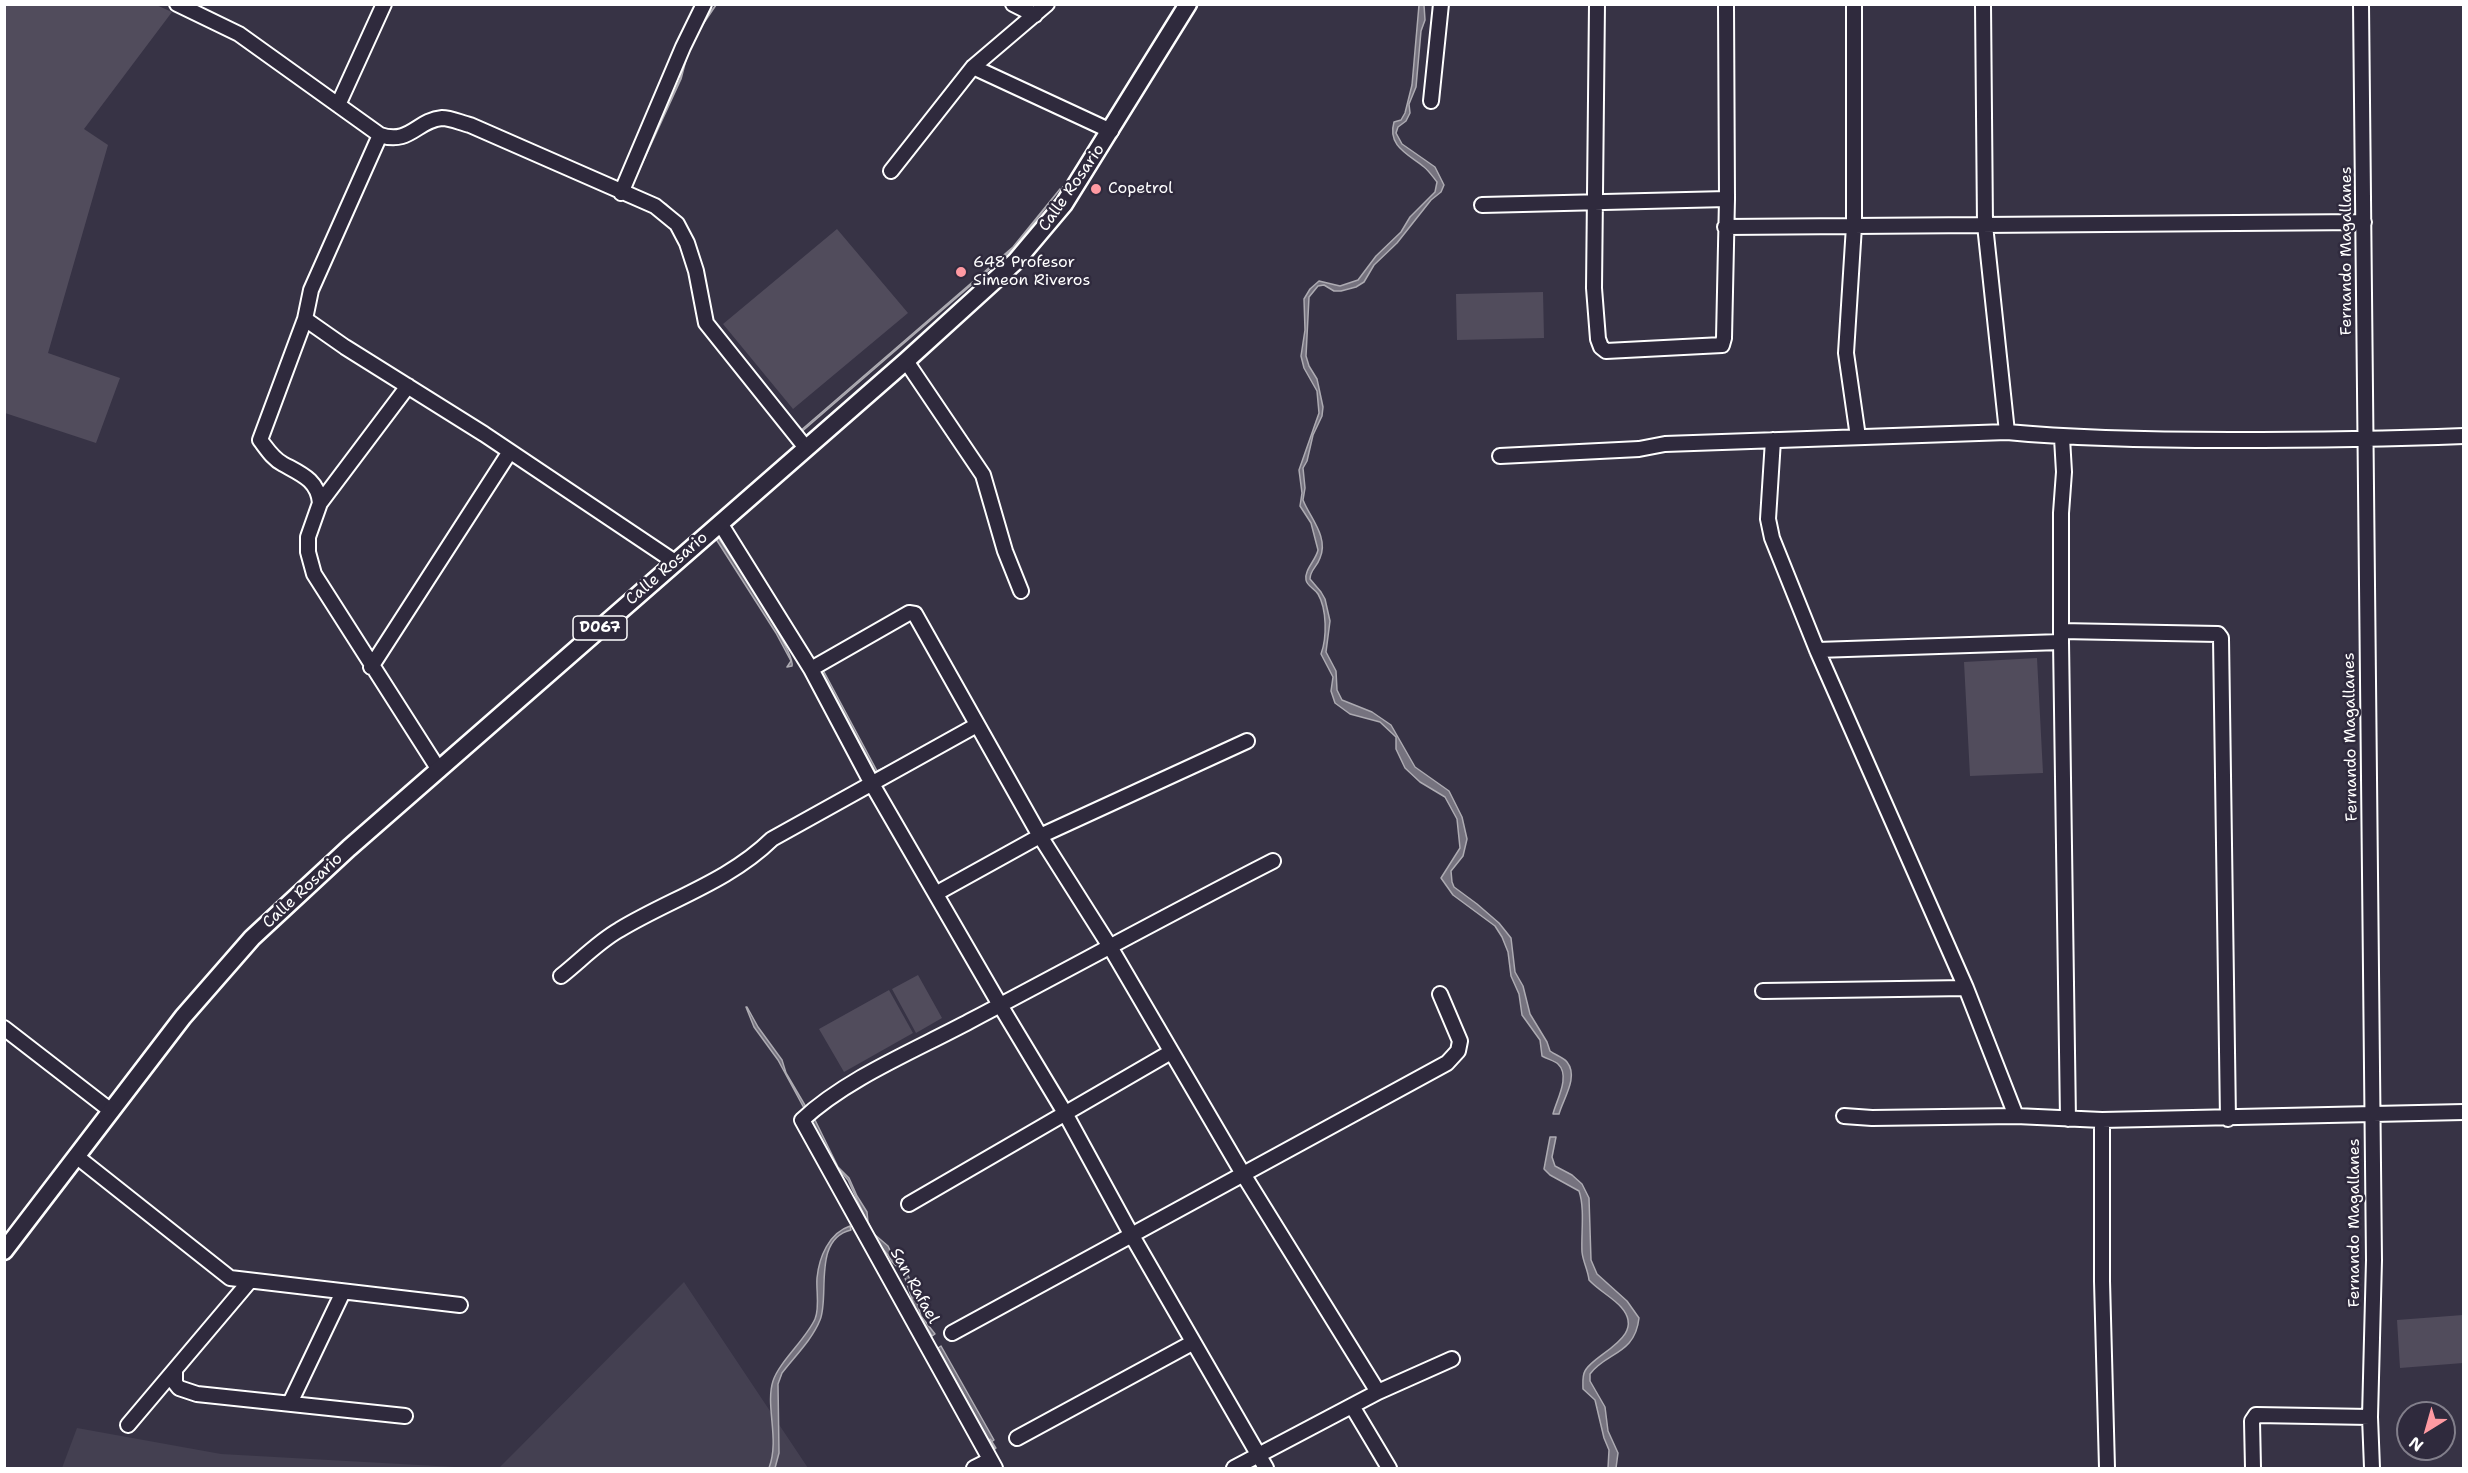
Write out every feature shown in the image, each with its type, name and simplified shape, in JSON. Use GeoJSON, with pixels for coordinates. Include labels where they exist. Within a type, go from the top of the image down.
{"type":"FeatureCollection","features":[{"type":"Feature","properties":{"kind":"main road","name":"Calle Rosario"},"geometry":{"type":"LineString","coordinates":[[4,1251],[183,1017],[252,938],[439,770],[906,361],[1022,254],[1064,204],[1188,4]]}},
{"type":"Feature","properties":{"kind":"street"},"geometry":{"type":"LineString","coordinates":[[177,4],[209,18],[261,48],[380,135],[390,138],[399,137],[443,118],[457,121],[668,214],[677,224],[687,243],[696,271],[706,323],[806,448]]}},
{"type":"Feature","properties":{"kind":"street"},"geometry":{"type":"LineString","coordinates":[[209,18],[215,4]]}},
{"type":"Feature","properties":{"kind":"street"},"geometry":{"type":"LineString","coordinates":[[338,105],[384,4]]}},
{"type":"Feature","properties":{"kind":"street"},"geometry":{"type":"LineString","coordinates":[[621,193],[680,54],[704,4]]}},
{"type":"Feature","properties":{"kind":"street"},"geometry":{"type":"LineString","coordinates":[[1013,4],[1035,15]]}},
{"type":"Feature","properties":{"kind":"street"},"geometry":{"type":"LineString","coordinates":[[891,171],[973,67],[1047,4]]}},
{"type":"Feature","properties":{"kind":"street"},"geometry":{"type":"LineString","coordinates":[[1431,101],[1441,4]]}},
{"type":"Feature","properties":{"kind":"street"},"geometry":{"type":"LineString","coordinates":[[1597,4],[1594,288],[1598,339],[1601,347],[1606,351],[1722,345],[1727,200],[1726,4]]}},
{"type":"Feature","properties":{"kind":"street"},"geometry":{"type":"LineString","coordinates":[[1854,4],[1854,226],[1846,353],[1858,437]]}},
{"type":"Feature","properties":{"kind":"street"},"geometry":{"type":"LineString","coordinates":[[1983,4],[1985,225],[2007,432]]}},
{"type":"Feature","properties":{"kind":"street","name":"Fernando Magallanes"},"geometry":{"type":"LineString","coordinates":[[2361,4],[2373,1260],[2370,1417],[2372,1468]]}},
{"type":"Feature","properties":{"kind":"street"},"geometry":{"type":"LineString","coordinates":[[973,67],[1111,131]]}},
{"type":"Feature","properties":{"kind":"street"},"geometry":{"type":"LineString","coordinates":[[320,503],[319,493],[312,482],[276,459],[260,440],[305,318],[311,290],[380,135]]}},
{"type":"Feature","properties":{"kind":"street"},"geometry":{"type":"LineString","coordinates":[[1482,205],[1727,200]]}},
{"type":"Feature","properties":{"kind":"street"},"geometry":{"type":"LineString","coordinates":[[1725,227],[2364,222]]}},
{"type":"Feature","properties":{"kind":"street"},"geometry":{"type":"LineString","coordinates":[[305,318],[345,347],[675,562]]}},
{"type":"Feature","properties":{"kind":"street"},"geometry":{"type":"LineString","coordinates":[[906,361],[983,475],[1005,551],[1022,591]]}},
{"type":"Feature","properties":{"kind":"street"},"geometry":{"type":"LineString","coordinates":[[408,386],[320,503],[308,537],[310,564],[371,667],[439,770]]}},
{"type":"Feature","properties":{"kind":"street"},"geometry":{"type":"LineString","coordinates":[[1500,456],[1639,449],[1665,444],[2007,432],[2062,438],[2364,440],[2463,436]]}},
{"type":"Feature","properties":{"kind":"street"},"geometry":{"type":"LineString","coordinates":[[2062,438],[2064,472],[2061,513],[2061,637],[2068,1119]]}},
{"type":"Feature","properties":{"kind":"street"},"geometry":{"type":"LineString","coordinates":[[1773,440],[1768,519],[1772,538],[1817,650],[1966,988],[2016,1116]]}},
{"type":"Feature","properties":{"kind":"street"},"geometry":{"type":"LineString","coordinates":[[371,667],[509,453]]}},
{"type":"Feature","properties":{"kind":"street"},"geometry":{"type":"LineString","coordinates":[[720,523],[811,669],[872,784],[1065,1113],[1192,1342],[1266,1468]]}},
{"type":"Feature","properties":{"kind":"street"},"geometry":{"type":"LineString","coordinates":[[811,669],[912,612],[1040,836],[1109,945],[1244,1174],[1378,1392]]}},
{"type":"Feature","properties":{"kind":"street"},"geometry":{"type":"LineString","coordinates":[[1817,650],[2061,637],[2218,634],[2221,638],[2228,1119]]}},
{"type":"Feature","properties":{"kind":"street"},"geometry":{"type":"LineString","coordinates":[[561,976],[617,931],[725,875],[757,854],[772,839],[977,725]]}},
{"type":"Feature","properties":{"kind":"street"},"geometry":{"type":"LineString","coordinates":[[937,893],[1040,836],[1247,741]]}},
{"type":"Feature","properties":{"kind":"street"},"geometry":{"type":"LineString","coordinates":[[1000,1005],[1109,945],[1273,861]]}},
{"type":"Feature","properties":{"kind":"street"},"geometry":{"type":"LineString","coordinates":[[1763,992],[1966,988]]}},
{"type":"Feature","properties":{"kind":"street"},"geometry":{"type":"LineString","coordinates":[[952,1333],[1447,1063],[1458,1051],[1460,1041],[1440,994]]}},
{"type":"Feature","properties":{"kind":"street","name":"San Rafael"},"geometry":{"type":"LineString","coordinates":[[993,1464],[802,1120],[826,1101],[868,1075],[1000,1005]]}},
{"type":"Feature","properties":{"kind":"street"},"geometry":{"type":"LineString","coordinates":[[4,1029],[110,1110]]}},
{"type":"Feature","properties":{"kind":"street"},"geometry":{"type":"LineString","coordinates":[[909,1204],[1171,1052]]}},
{"type":"Feature","properties":{"kind":"street"},"geometry":{"type":"LineString","coordinates":[[1844,1116],[1872,1118],[2016,1116],[2102,1120],[2463,1112]]}},
{"type":"Feature","properties":{"kind":"street"},"geometry":{"type":"LineString","coordinates":[[2102,1120],[2102,1281],[2107,1468]]}},
{"type":"Feature","properties":{"kind":"street"},"geometry":{"type":"LineString","coordinates":[[76,1156],[230,1278],[460,1305]]}},
{"type":"Feature","properties":{"kind":"street"},"geometry":{"type":"LineString","coordinates":[[129,1425],[249,1282]]}},
{"type":"Feature","properties":{"kind":"street"},"geometry":{"type":"LineString","coordinates":[[290,1403],[343,1292]]}},
{"type":"Feature","properties":{"kind":"street"},"geometry":{"type":"LineString","coordinates":[[1017,1438],[1192,1342]]}},
{"type":"Feature","properties":{"kind":"street"},"geometry":{"type":"LineString","coordinates":[[1233,1468],[1378,1392],[1452,1359]]}},
{"type":"Feature","properties":{"kind":"street"},"geometry":{"type":"LineString","coordinates":[[175,1370],[175,1383],[187,1391],[405,1416]]}},
{"type":"Feature","properties":{"kind":"street"},"geometry":{"type":"LineString","coordinates":[[1352,1406],[1389,1468]]}},
{"type":"Feature","properties":{"kind":"street"},"geometry":{"type":"LineString","coordinates":[[2253,1468],[2252,1420],[2256,1415],[2370,1417]]}},
{"type":"Feature","properties":{"kind":"street"},"geometry":{"type":"LineString","coordinates":[[974,1468],[993,1464]]}},
{"type":"Feature","properties":{"kind":"shaded area"},"geometry":{"type":"Polygon","coordinates":[[[6,4],[154,4],[172,12],[84,129],[108,145],[48,353],[120,378],[96,443],[5,413],[6,4]]]}},
{"type":"Feature","properties":{"kind":"shaded area"},"geometry":{"type":"Polygon","coordinates":[[[1419,5],[1424,5],[1425,20],[1421,31],[1416,87],[1409,104],[1410,113],[1406,121],[1398,127],[1396,133],[1402,144],[1435,167],[1444,185],[1441,192],[1431,200],[1397,243],[1374,265],[1364,282],[1341,291],[1334,291],[1324,285],[1318,286],[1309,297],[1306,356],[1317,379],[1323,407],[1322,416],[1313,435],[1303,468],[1305,488],[1303,500],[1318,528],[1322,543],[1320,558],[1310,579],[1325,599],[1330,621],[1326,652],[1336,671],[1337,690],[1342,700],[1372,712],[1391,725],[1415,767],[1449,791],[1462,817],[1467,839],[1463,856],[1451,871],[1452,882],[1454,887],[1499,923],[1511,938],[1515,972],[1523,986],[1530,1014],[1550,1051],[1565,1060],[1570,1068],[1571,1081],[1559,1114],[1553,1114],[1562,1089],[1562,1069],[1557,1063],[1542,1056],[1540,1040],[1522,1015],[1519,994],[1511,976],[1508,952],[1502,937],[1495,926],[1453,895],[1441,878],[1460,848],[1457,819],[1445,797],[1420,782],[1405,768],[1396,749],[1396,737],[1380,722],[1350,714],[1335,703],[1331,691],[1333,677],[1321,654],[1325,632],[1323,607],[1318,594],[1306,580],[1307,572],[1318,550],[1311,523],[1300,506],[1302,493],[1299,470],[1319,413],[1317,391],[1304,368],[1301,356],[1305,330],[1304,299],[1319,281],[1340,286],[1358,280],[1376,256],[1401,232],[1410,217],[1435,192],[1437,182],[1426,169],[1400,149],[1393,137],[1394,122],[1401,120],[1405,113],[1412,85],[1419,5]]]}},
{"type":"Feature","properties":{"kind":"shaded area"},"geometry":{"type":"Polygon","coordinates":[[[688,54],[681,79],[631,188],[666,204],[681,219],[702,276],[711,322],[701,276],[680,219],[665,205],[630,188],[680,79],[688,54]]]}},
{"type":"Feature","properties":{"kind":"shaded area"},"geometry":{"type":"Polygon","coordinates":[[[1060,189],[1014,248],[799,434],[711,322],[799,432],[1013,247],[1060,189]]]}},
{"type":"Feature","properties":{"kind":"shaded area"},"geometry":{"type":"Polygon","coordinates":[[[837,229],[908,313],[793,409],[723,324],[837,229]]]}},
{"type":"Feature","properties":{"kind":"shaded area"},"geometry":{"type":"Polygon","coordinates":[[[1543,292],[1544,338],[1457,340],[1456,294],[1543,292]]]}},
{"type":"Feature","properties":{"kind":"shaded area"},"geometry":{"type":"Polygon","coordinates":[[[718,537],[774,624],[791,661],[776,633],[716,539],[718,537]]]}},
{"type":"Feature","properties":{"kind":"shaded area"},"geometry":{"type":"Polygon","coordinates":[[[2037,658],[2043,773],[1970,776],[1964,662],[2037,658]]]}},
{"type":"Feature","properties":{"kind":"shaded area"},"geometry":{"type":"Polygon","coordinates":[[[821,670],[877,771],[914,754],[881,773],[876,773],[821,670]]]}},
{"type":"Feature","properties":{"kind":"shaded area"},"geometry":{"type":"Polygon","coordinates":[[[918,975],[942,1018],[916,1033],[892,989],[918,975]]]}},
{"type":"Feature","properties":{"kind":"shaded area"},"geometry":{"type":"Polygon","coordinates":[[[889,990],[913,1033],[844,1072],[819,1029],[889,990]]]}},
{"type":"Feature","properties":{"kind":"shaded area"},"geometry":{"type":"Polygon","coordinates":[[[746,1007],[782,1060],[786,1073],[806,1107],[804,1108],[778,1060],[754,1027],[746,1007]]]}},
{"type":"Feature","properties":{"kind":"shaded area"},"geometry":{"type":"Polygon","coordinates":[[[814,1118],[838,1167],[849,1178],[867,1212],[868,1222],[874,1234],[888,1246],[895,1261],[905,1269],[921,1316],[935,1334],[932,1336],[915,1308],[903,1272],[876,1241],[848,1180],[836,1166],[817,1134],[811,1120],[814,1118]]]}},
{"type":"Feature","properties":{"kind":"shaded area"},"geometry":{"type":"Polygon","coordinates":[[[1550,1137],[1556,1137],[1552,1157],[1555,1166],[1572,1175],[1582,1184],[1589,1198],[1591,1260],[1597,1274],[1627,1301],[1639,1318],[1632,1339],[1626,1346],[1590,1374],[1590,1381],[1605,1407],[1608,1431],[1618,1453],[1616,1468],[1608,1468],[1609,1450],[1595,1400],[1583,1389],[1583,1377],[1590,1365],[1624,1336],[1628,1327],[1628,1318],[1617,1303],[1589,1280],[1582,1252],[1582,1213],[1579,1191],[1550,1175],[1544,1169],[1550,1137]]]}},
{"type":"Feature","properties":{"kind":"shaded area"},"geometry":{"type":"Polygon","coordinates":[[[850,1226],[851,1230],[839,1236],[831,1245],[827,1256],[823,1310],[817,1327],[782,1373],[778,1384],[779,1453],[775,1468],[769,1468],[773,1446],[771,1391],[773,1381],[815,1319],[818,1270],[826,1247],[836,1234],[850,1226]]]}},
{"type":"Feature","properties":{"kind":"shaded area"},"geometry":{"type":"Polygon","coordinates":[[[684,1282],[808,1468],[499,1468],[684,1282]]]}},
{"type":"Feature","properties":{"kind":"shaded area"},"geometry":{"type":"Polygon","coordinates":[[[2463,1315],[2463,1363],[2400,1368],[2397,1320],[2463,1315]]]}},
{"type":"Feature","properties":{"kind":"shaded area"},"geometry":{"type":"Polygon","coordinates":[[[941,1346],[994,1440],[990,1443],[938,1348],[941,1346]]]}},
{"type":"Feature","properties":{"kind":"shaded area"},"geometry":{"type":"Polygon","coordinates":[[[77,1428],[221,1454],[473,1468],[62,1468],[77,1428]]]}},
{"type":"Feature","properties":{"kind":"waterway"},"geometry":{"type":"LineString","coordinates":[[990,1440],[995,1448]]}},
{"type":"Feature","properties":{"kind":"place","name":"Copetrol"},"geometry":{"type":"Point","coordinates":[1096,189]}},
{"type":"Feature","properties":{"kind":"place","name":"648 Profesor Simeon Riveros"},"geometry":{"type":"Point","coordinates":[961,272]}}]}
